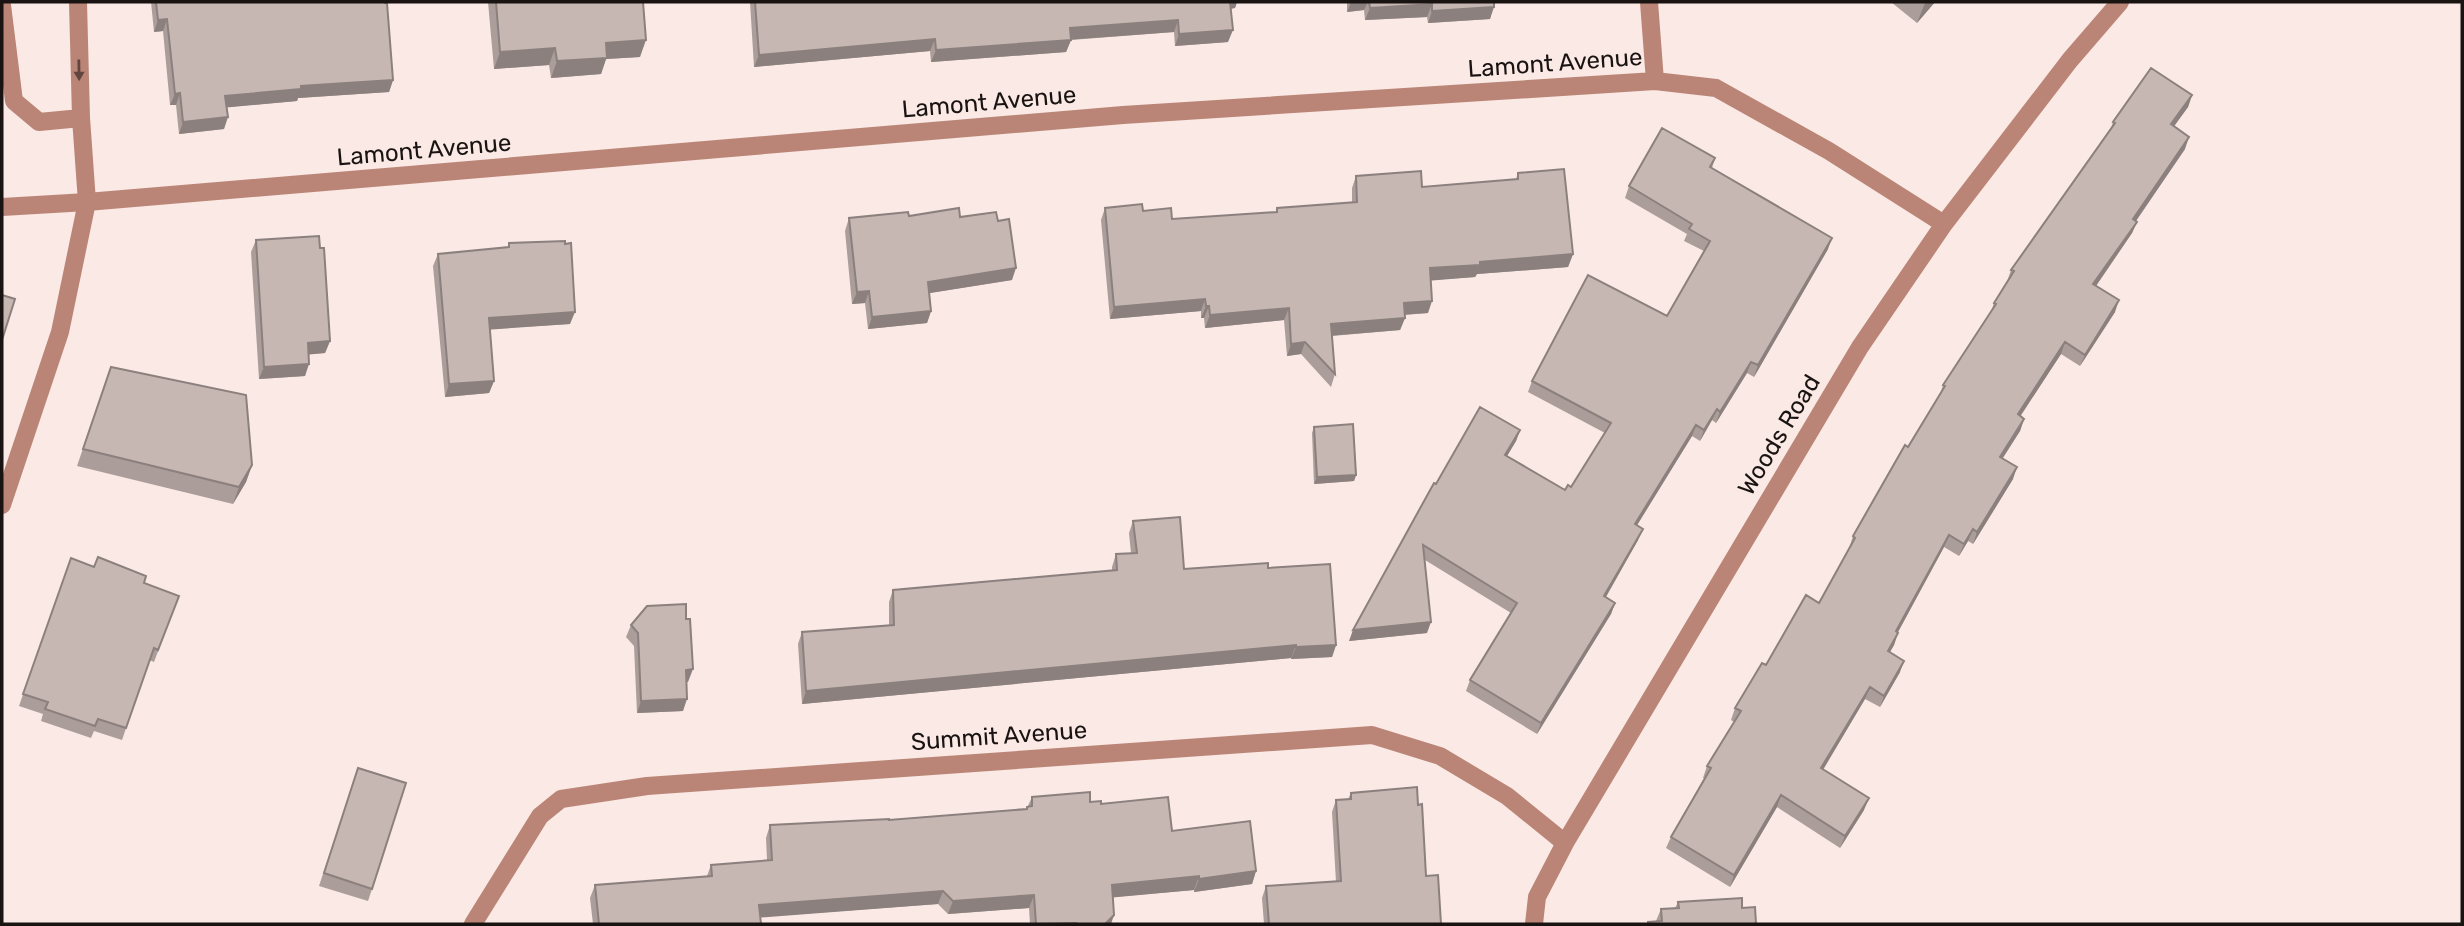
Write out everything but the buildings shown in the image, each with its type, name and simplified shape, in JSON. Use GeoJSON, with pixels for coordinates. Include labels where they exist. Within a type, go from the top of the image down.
{"type":"FeatureCollection","features":[{"type":"Feature","properties":{"kind":"street"},"geometry":{"type":"LineString","coordinates":[[2,505],[60,332],[88,202],[80,118],[78,2]]}},
{"type":"Feature","properties":{"kind":"street"},"geometry":{"type":"LineString","coordinates":[[1649,2],[1655,80]]}},
{"type":"Feature","properties":{"kind":"street","name":"Woods Road"},"geometry":{"type":"LineString","coordinates":[[1534,924],[1537,897],[1564,843],[1860,347],[1944,224],[2070,60],[2120,2]]}},
{"type":"Feature","properties":{"kind":"street"},"geometry":{"type":"LineString","coordinates":[[2,5],[14,101],[39,122],[80,118]]}},
{"type":"Feature","properties":{"kind":"street","name":"Lamont Avenue"},"geometry":{"type":"LineString","coordinates":[[2,207],[1110,117],[1655,80],[1716,88],[1829,151],[1944,224]]}},
{"type":"Feature","properties":{"kind":"street","name":"Summit Avenue"},"geometry":{"type":"LineString","coordinates":[[473,924],[540,816],[561,799],[661,785],[1372,734],[1440,755],[1507,796],[1564,843]]}}]}
